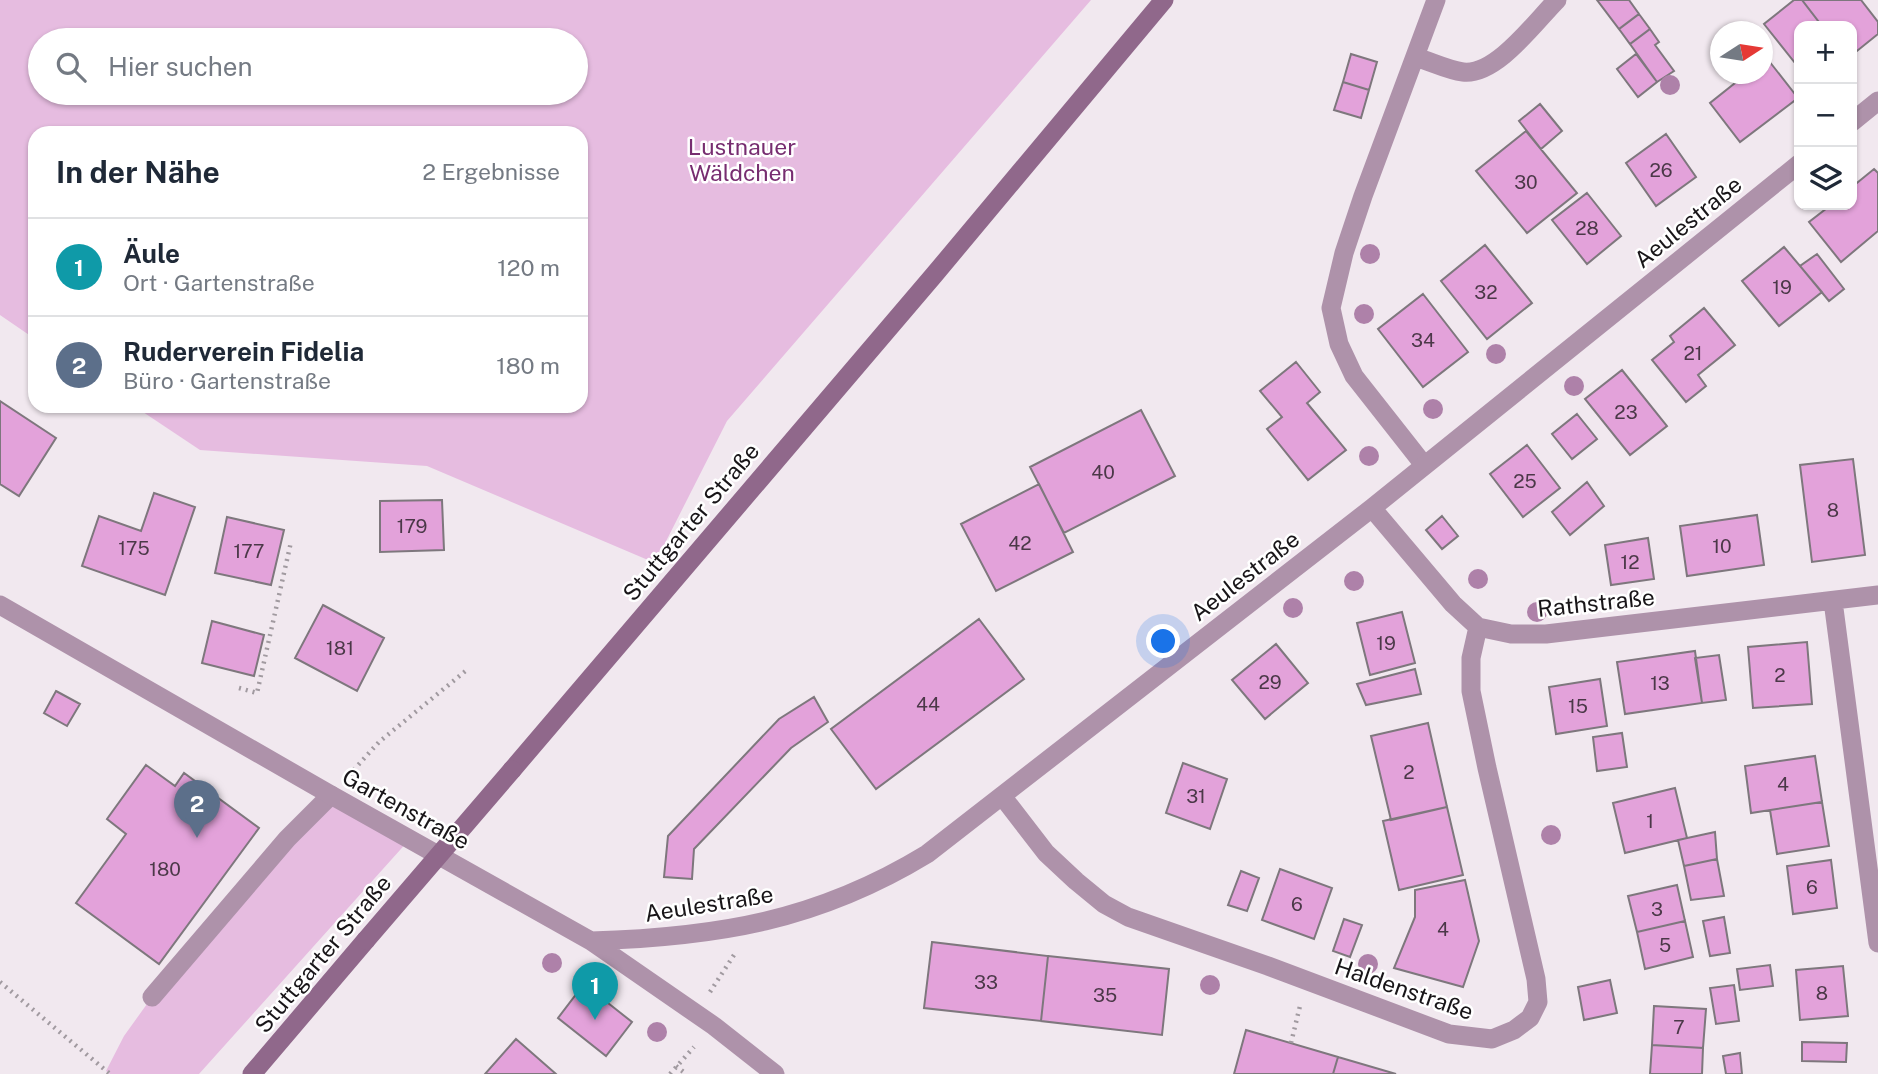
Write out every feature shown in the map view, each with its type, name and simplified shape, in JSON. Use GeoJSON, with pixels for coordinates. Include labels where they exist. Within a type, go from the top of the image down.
{"type":"FeatureCollection","features":[{"type":"Feature","properties":{"kind":"main road","name":"Stuttgarter Straße"},"geometry":{"type":"LineString","coordinates":[[252,1074],[925,286],[1164,0]]}},
{"type":"Feature","properties":{"kind":"street"},"geometry":{"type":"LineString","coordinates":[[1424,465],[1354,376],[1339,344],[1331,308],[1344,253],[1359,208],[1436,0]]}},
{"type":"Feature","properties":{"kind":"street"},"geometry":{"type":"LineString","coordinates":[[1415,57],[1463,72],[1482,71],[1500,59],[1557,0]]}},
{"type":"Feature","properties":{"kind":"street"},"geometry":{"type":"LineString","coordinates":[[1857,118],[1878,101]]}},
{"type":"Feature","properties":{"kind":"street","name":"Aeulestraße"},"geometry":{"type":"LineString","coordinates":[[591,941],[687,936],[754,926],[870,887],[927,854],[1372,508],[1794,168]]}},
{"type":"Feature","properties":{"kind":"street"},"geometry":{"type":"LineString","coordinates":[[1372,508],[1453,604],[1478,627]]}},
{"type":"Feature","properties":{"kind":"street","name":"Rathstraße"},"geometry":{"type":"LineString","coordinates":[[1478,627],[1511,634],[1546,635],[1878,595]]}},
{"type":"Feature","properties":{"kind":"street"},"geometry":{"type":"LineString","coordinates":[[1833,601],[1875,896],[1878,943]]}},
{"type":"Feature","properties":{"kind":"street","name":"Gartenstraße"},"geometry":{"type":"LineString","coordinates":[[0,605],[591,941],[714,1026],[775,1074]]}},
{"type":"Feature","properties":{"kind":"street","name":"Haldenstraße"},"geometry":{"type":"LineString","coordinates":[[1002,796],[1046,853],[1104,904],[1128,918],[1449,1034],[1492,1039],[1514,1030],[1530,1018],[1538,1002],[1536,979],[1471,691],[1471,658],[1478,627]]}},
{"type":"Feature","properties":{"kind":"street"},"geometry":{"type":"LineString","coordinates":[[152,998],[287,839],[331,795]]}},
{"type":"Feature","properties":{"kind":"path"},"geometry":{"type":"LineString","coordinates":[[239,688],[257,693],[291,542]]}},
{"type":"Feature","properties":{"kind":"path"},"geometry":{"type":"LineString","coordinates":[[331,795],[379,742],[468,669]]}},
{"type":"Feature","properties":{"kind":"path"},"geometry":{"type":"LineString","coordinates":[[696,1014],[754,926]]}},
{"type":"Feature","properties":{"kind":"path"},"geometry":{"type":"LineString","coordinates":[[1291,1043],[1307,981]]}},
{"type":"Feature","properties":{"kind":"path"},"geometry":{"type":"LineString","coordinates":[[0,982],[110,1074]]}},
{"type":"Feature","properties":{"kind":"path"},"geometry":{"type":"LineString","coordinates":[[670,1074],[714,1026]]}},
{"type":"Feature","properties":{"kind":"path"},"geometry":{"type":"LineString","coordinates":[[676,1066],[686,1074]]}},
{"type":"Feature","properties":{"kind":"green space","name":"Lustnauer Wäldchen"},"geometry":{"type":"Polygon","coordinates":[[[0,0],[1091,0],[727,421],[655,563],[427,466],[200,450],[144,413],[588,413],[588,126],[28,126],[28,334],[0,315],[0,0]]]}},
{"type":"Feature","properties":{"kind":"green space"},"geometry":{"type":"Polygon","coordinates":[[[331,795],[409,840],[199,1074],[110,1074],[106,1071],[124,1036],[152,997],[331,795]]]}},
{"type":"Feature","properties":{"kind":"building"},"geometry":{"type":"Polygon","coordinates":[[[1597,0],[1629,0],[1639,14],[1619,29],[1597,0]]]}},
{"type":"Feature","properties":{"kind":"building"},"geometry":{"type":"Polygon","coordinates":[[[1794,0],[1802,0],[1818,21],[1794,21],[1794,62],[1773,35],[1773,21],[1768,21],[1794,0]]]}},
{"type":"Feature","properties":{"kind":"building"},"geometry":{"type":"Polygon","coordinates":[[[1802,0],[1861,0],[1878,22],[1878,34],[1857,51],[1857,21],[1818,21],[1802,0]]]}},
{"type":"Feature","properties":{"kind":"building"},"geometry":{"type":"Polygon","coordinates":[[[1639,14],[1650,29],[1630,44],[1619,29],[1639,14]]]}},
{"type":"Feature","properties":{"kind":"building"},"geometry":{"type":"Polygon","coordinates":[[[1650,29],[1659,42],[1655,45],[1674,71],[1657,82],[1630,44],[1650,29]]]}},
{"type":"Feature","properties":{"kind":"building"},"geometry":{"type":"Polygon","coordinates":[[[1351,54],[1377,62],[1369,90],[1343,82],[1351,54]]]}},
{"type":"Feature","properties":{"kind":"building"},"geometry":{"type":"Polygon","coordinates":[[[1636,54],[1657,82],[1638,97],[1617,69],[1636,54]]]}},
{"type":"Feature","properties":{"kind":"building"},"geometry":{"type":"Polygon","coordinates":[[[1773,66],[1794,93],[1794,101],[1740,142],[1710,103],[1734,84],[1773,84],[1773,66]]]}},
{"type":"Feature","properties":{"kind":"building"},"geometry":{"type":"Polygon","coordinates":[[[1343,82],[1369,90],[1361,118],[1334,110],[1343,82]]]}},
{"type":"Feature","properties":{"kind":"building"},"geometry":{"type":"Polygon","coordinates":[[[1540,104],[1562,131],[1541,149],[1519,121],[1540,104]]]}},
{"type":"Feature","properties":{"kind":"building"},"geometry":{"type":"Polygon","coordinates":[[[1526,131],[1577,193],[1527,233],[1476,171],[1526,131]]]}},
{"type":"Feature","properties":{"kind":"building"},"geometry":{"type":"Polygon","coordinates":[[[1666,134],[1696,177],[1656,206],[1626,163],[1666,134]]]}},
{"type":"Feature","properties":{"kind":"building"},"geometry":{"type":"Polygon","coordinates":[[[1874,169],[1878,173],[1878,231],[1841,262],[1809,222],[1825,210],[1857,210],[1857,183],[1874,169]]]}},
{"type":"Feature","properties":{"kind":"building"},"geometry":{"type":"Polygon","coordinates":[[[1587,193],[1621,236],[1587,264],[1552,220],[1587,193]]]}},
{"type":"Feature","properties":{"kind":"building"},"geometry":{"type":"Polygon","coordinates":[[[1485,245],[1532,303],[1487,339],[1441,281],[1485,245]]]}},
{"type":"Feature","properties":{"kind":"building"},"geometry":{"type":"Polygon","coordinates":[[[1784,247],[1822,292],[1779,326],[1742,281],[1784,247]]]}},
{"type":"Feature","properties":{"kind":"building"},"geometry":{"type":"Polygon","coordinates":[[[1817,254],[1844,289],[1829,301],[1800,266],[1817,254]]]}},
{"type":"Feature","properties":{"kind":"building"},"geometry":{"type":"Polygon","coordinates":[[[1423,294],[1468,352],[1423,387],[1378,329],[1423,294]]]}},
{"type":"Feature","properties":{"kind":"building"},"geometry":{"type":"Polygon","coordinates":[[[1704,308],[1735,345],[1698,375],[1706,386],[1686,402],[1652,360],[1674,342],[1670,336],[1704,308]]]}},
{"type":"Feature","properties":{"kind":"building"},"geometry":{"type":"Polygon","coordinates":[[[1296,362],[1320,392],[1307,403],[1346,450],[1308,480],[1267,429],[1282,417],[1260,391],[1296,362]]]}},
{"type":"Feature","properties":{"kind":"building"},"geometry":{"type":"Polygon","coordinates":[[[1622,370],[1667,426],[1630,455],[1585,399],[1622,370]]]}},
{"type":"Feature","properties":{"kind":"building"},"geometry":{"type":"Polygon","coordinates":[[[0,401],[56,438],[19,496],[0,484],[0,401]]]}},
{"type":"Feature","properties":{"kind":"building"},"geometry":{"type":"Polygon","coordinates":[[[1141,410],[1175,476],[1064,533],[1030,467],[1141,410]]]}},
{"type":"Feature","properties":{"kind":"building"},"geometry":{"type":"Polygon","coordinates":[[[1577,414],[1597,439],[1572,459],[1552,434],[1577,414]]]}},
{"type":"Feature","properties":{"kind":"building"},"geometry":{"type":"Polygon","coordinates":[[[1527,445],[1560,488],[1523,517],[1490,474],[1527,445]]]}},
{"type":"Feature","properties":{"kind":"building"},"geometry":{"type":"Polygon","coordinates":[[[1853,459],[1865,555],[1812,562],[1800,465],[1853,459]]]}},
{"type":"Feature","properties":{"kind":"building"},"geometry":{"type":"Polygon","coordinates":[[[1587,482],[1604,506],[1570,535],[1552,512],[1587,482]]]}},
{"type":"Feature","properties":{"kind":"building"},"geometry":{"type":"Polygon","coordinates":[[[1039,484],[1073,552],[996,591],[961,524],[1039,484]]]}},
{"type":"Feature","properties":{"kind":"building"},"geometry":{"type":"Polygon","coordinates":[[[154,493],[195,507],[165,595],[82,566],[99,516],[141,531],[154,493]]]}},
{"type":"Feature","properties":{"kind":"building"},"geometry":{"type":"Polygon","coordinates":[[[442,500],[444,550],[380,552],[380,501],[442,500]]]}},
{"type":"Feature","properties":{"kind":"building"},"geometry":{"type":"Polygon","coordinates":[[[1757,515],[1764,565],[1687,576],[1680,526],[1757,515]]]}},
{"type":"Feature","properties":{"kind":"building"},"geometry":{"type":"Polygon","coordinates":[[[1442,516],[1458,536],[1442,549],[1426,530],[1442,516]]]}},
{"type":"Feature","properties":{"kind":"building"},"geometry":{"type":"Polygon","coordinates":[[[227,517],[284,530],[271,585],[215,573],[227,517]]]}},
{"type":"Feature","properties":{"kind":"building"},"geometry":{"type":"Polygon","coordinates":[[[1648,538],[1654,579],[1611,585],[1605,545],[1648,538]]]}},
{"type":"Feature","properties":{"kind":"building"},"geometry":{"type":"Polygon","coordinates":[[[323,605],[384,638],[357,691],[295,658],[323,605]]]}},
{"type":"Feature","properties":{"kind":"building"},"geometry":{"type":"Polygon","coordinates":[[[1402,612],[1415,663],[1370,675],[1357,623],[1402,612]]]}},
{"type":"Feature","properties":{"kind":"building"},"geometry":{"type":"Polygon","coordinates":[[[979,619],[1024,679],[876,789],[831,729],[979,619]]]}},
{"type":"Feature","properties":{"kind":"building"},"geometry":{"type":"Polygon","coordinates":[[[212,621],[264,635],[254,676],[202,663],[212,621]]]}},
{"type":"Feature","properties":{"kind":"building"},"geometry":{"type":"Polygon","coordinates":[[[1807,642],[1812,704],[1753,708],[1748,647],[1807,642]]]}},
{"type":"Feature","properties":{"kind":"building"},"geometry":{"type":"Polygon","coordinates":[[[1276,644],[1308,683],[1265,719],[1232,680],[1276,644]]]}},
{"type":"Feature","properties":{"kind":"building"},"geometry":{"type":"Polygon","coordinates":[[[1695,651],[1702,703],[1625,714],[1617,662],[1695,651]]]}},
{"type":"Feature","properties":{"kind":"building"},"geometry":{"type":"Polygon","coordinates":[[[1719,655],[1726,700],[1702,703],[1695,658],[1719,655]]]}},
{"type":"Feature","properties":{"kind":"building"},"geometry":{"type":"Polygon","coordinates":[[[1415,669],[1421,694],[1366,705],[1357,684],[1415,669]]]}},
{"type":"Feature","properties":{"kind":"building"},"geometry":{"type":"Polygon","coordinates":[[[1600,679],[1607,726],[1556,734],[1549,687],[1600,679]]]}},
{"type":"Feature","properties":{"kind":"building"},"geometry":{"type":"Polygon","coordinates":[[[56,691],[80,704],[67,726],[44,713],[56,691]]]}},
{"type":"Feature","properties":{"kind":"building"},"geometry":{"type":"Polygon","coordinates":[[[814,697],[828,722],[791,748],[694,849],[692,879],[664,877],[668,836],[779,719],[814,697]]]}},
{"type":"Feature","properties":{"kind":"building"},"geometry":{"type":"Polygon","coordinates":[[[1428,723],[1447,807],[1391,820],[1371,736],[1428,723]]]}},
{"type":"Feature","properties":{"kind":"building"},"geometry":{"type":"Polygon","coordinates":[[[1622,733],[1627,767],[1597,771],[1593,737],[1622,733]]]}},
{"type":"Feature","properties":{"kind":"building"},"geometry":{"type":"Polygon","coordinates":[[[1815,756],[1822,802],[1751,813],[1745,766],[1815,756]]]}},
{"type":"Feature","properties":{"kind":"building"},"geometry":{"type":"Polygon","coordinates":[[[1183,763],[1227,779],[1210,829],[1166,813],[1183,763]]]}},
{"type":"Feature","properties":{"kind":"building"},"geometry":{"type":"Polygon","coordinates":[[[146,765],[175,786],[184,773],[259,828],[159,964],[76,903],[126,834],[107,819],[146,765]]]}},
{"type":"Feature","properties":{"kind":"building"},"geometry":{"type":"Polygon","coordinates":[[[1675,788],[1687,838],[1625,853],[1613,803],[1675,788]]]}},
{"type":"Feature","properties":{"kind":"building"},"geometry":{"type":"Polygon","coordinates":[[[1822,802],[1829,846],[1777,854],[1770,810],[1822,802]]]}},
{"type":"Feature","properties":{"kind":"building"},"geometry":{"type":"Polygon","coordinates":[[[1447,807],[1463,875],[1399,890],[1383,821],[1447,807]]]}},
{"type":"Feature","properties":{"kind":"building"},"geometry":{"type":"Polygon","coordinates":[[[1715,832],[1717,859],[1684,866],[1678,840],[1715,832]]]}},
{"type":"Feature","properties":{"kind":"building"},"geometry":{"type":"Polygon","coordinates":[[[1717,859],[1724,896],[1691,900],[1684,866],[1717,859]]]}},
{"type":"Feature","properties":{"kind":"building"},"geometry":{"type":"Polygon","coordinates":[[[1831,860],[1837,908],[1793,914],[1787,866],[1831,860]]]}},
{"type":"Feature","properties":{"kind":"building"},"geometry":{"type":"Polygon","coordinates":[[[1280,869],[1332,888],[1314,939],[1262,920],[1280,869]]]}},
{"type":"Feature","properties":{"kind":"building"},"geometry":{"type":"Polygon","coordinates":[[[1241,871],[1259,878],[1247,911],[1228,905],[1241,871]]]}},
{"type":"Feature","properties":{"kind":"building"},"geometry":{"type":"Polygon","coordinates":[[[1465,880],[1479,941],[1463,987],[1394,968],[1415,917],[1415,890],[1465,880]]]}},
{"type":"Feature","properties":{"kind":"building"},"geometry":{"type":"Polygon","coordinates":[[[1677,885],[1685,921],[1637,932],[1628,896],[1677,885]]]}},
{"type":"Feature","properties":{"kind":"building"},"geometry":{"type":"Polygon","coordinates":[[[1724,917],[1730,953],[1710,956],[1703,921],[1724,917]]]}},
{"type":"Feature","properties":{"kind":"building"},"geometry":{"type":"Polygon","coordinates":[[[1344,919],[1362,925],[1350,957],[1333,951],[1344,919]]]}},
{"type":"Feature","properties":{"kind":"building"},"geometry":{"type":"Polygon","coordinates":[[[1685,921],[1693,957],[1645,969],[1637,932],[1685,921]]]}},
{"type":"Feature","properties":{"kind":"building"},"geometry":{"type":"Polygon","coordinates":[[[932,942],[1048,956],[1041,1021],[924,1008],[932,942]]]}},
{"type":"Feature","properties":{"kind":"building"},"geometry":{"type":"Polygon","coordinates":[[[1048,956],[1169,969],[1162,1035],[1041,1021],[1048,956]]]}},
{"type":"Feature","properties":{"kind":"building"},"geometry":{"type":"Polygon","coordinates":[[[1770,965],[1773,986],[1740,990],[1737,969],[1770,965]]]}},
{"type":"Feature","properties":{"kind":"building"},"geometry":{"type":"Polygon","coordinates":[[[1843,966],[1848,1016],[1800,1020],[1796,970],[1843,966]]]}},
{"type":"Feature","properties":{"kind":"building"},"geometry":{"type":"Polygon","coordinates":[[[1610,980],[1617,1013],[1584,1020],[1578,987],[1610,980]]]}},
{"type":"Feature","properties":{"kind":"building"},"geometry":{"type":"Polygon","coordinates":[[[584,984],[632,1022],[606,1056],[558,1018],[584,984]]]}},
{"type":"Feature","properties":{"kind":"building"},"geometry":{"type":"Polygon","coordinates":[[[1734,985],[1739,1021],[1716,1024],[1710,988],[1734,985]]]}},
{"type":"Feature","properties":{"kind":"building"},"geometry":{"type":"Polygon","coordinates":[[[1654,1006],[1706,1009],[1703,1048],[1652,1045],[1654,1006]]]}},
{"type":"Feature","properties":{"kind":"building"},"geometry":{"type":"Polygon","coordinates":[[[1246,1030],[1338,1057],[1333,1074],[1234,1074],[1246,1030]]]}},
{"type":"Feature","properties":{"kind":"building"},"geometry":{"type":"Polygon","coordinates":[[[516,1039],[556,1074],[485,1074],[516,1039]]]}},
{"type":"Feature","properties":{"kind":"building"},"geometry":{"type":"Polygon","coordinates":[[[1802,1042],[1847,1043],[1846,1062],[1802,1061],[1802,1042]]]}},
{"type":"Feature","properties":{"kind":"building"},"geometry":{"type":"Polygon","coordinates":[[[1652,1045],[1703,1048],[1702,1074],[1650,1074],[1652,1045]]]}},
{"type":"Feature","properties":{"kind":"building"},"geometry":{"type":"Polygon","coordinates":[[[1740,1053],[1742,1074],[1726,1074],[1723,1056],[1740,1053]]]}},
{"type":"Feature","properties":{"kind":"building"},"geometry":{"type":"Polygon","coordinates":[[[1338,1057],[1396,1074],[1333,1074],[1338,1057]]]}},
{"type":"Feature","properties":{"kind":"place","name":"Ruderverein Fidelia"},"geometry":{"type":"Point","coordinates":[197,838]}},
{"type":"Feature","properties":{"kind":"place","name":"Äule"},"geometry":{"type":"Point","coordinates":[595,1020]}}]}
